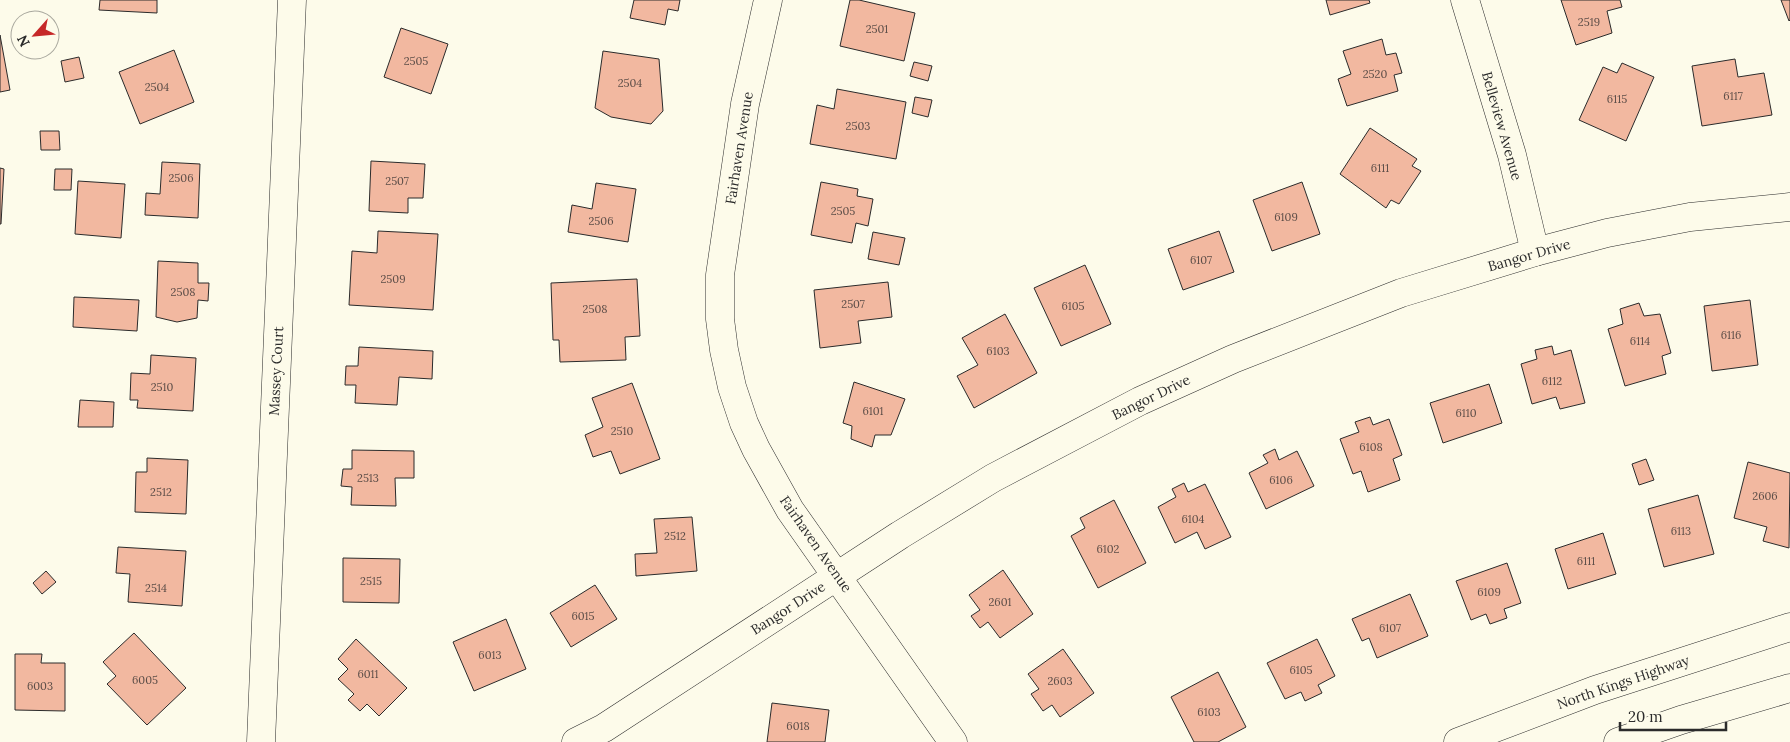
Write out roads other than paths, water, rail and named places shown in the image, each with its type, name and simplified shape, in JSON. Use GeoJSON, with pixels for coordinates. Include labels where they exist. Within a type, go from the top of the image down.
{"type":"FeatureCollection","features":[{"type":"Feature","properties":{"kind":"street","name":"Massey Court"},"geometry":{"type":"LineString","coordinates":[[261,742],[292,0]]}},
{"type":"Feature","properties":{"kind":"street","name":"Fairhaven Avenue"},"geometry":{"type":"LineString","coordinates":[[768,0],[745,104],[720,275],[720,319],[724,350],[744,423],[756,450],[790,510],[953,742]]}},
{"type":"Feature","properties":{"kind":"street","name":"Belleview Avenue"},"geometry":{"type":"LineString","coordinates":[[1465,0],[1512,156],[1535,252]]}},
{"type":"Feature","properties":{"kind":"street","name":"Bangor Drive"},"geometry":{"type":"LineString","coordinates":[[576,742],[604,728],[900,535],[993,478],[1140,401],[1233,359],[1401,293],[1535,252],[1607,233],[1690,217],[1790,207]]}},
{"type":"Feature","properties":{"kind":"street","name":"North Kings Highway"},"geometry":{"type":"LineString","coordinates":[[1458,742],[1595,690],[1790,627]]}},
{"type":"Feature","properties":{"kind":"street"},"geometry":{"type":"LineString","coordinates":[[1618,742],[1682,720],[1790,688]]}}]}
